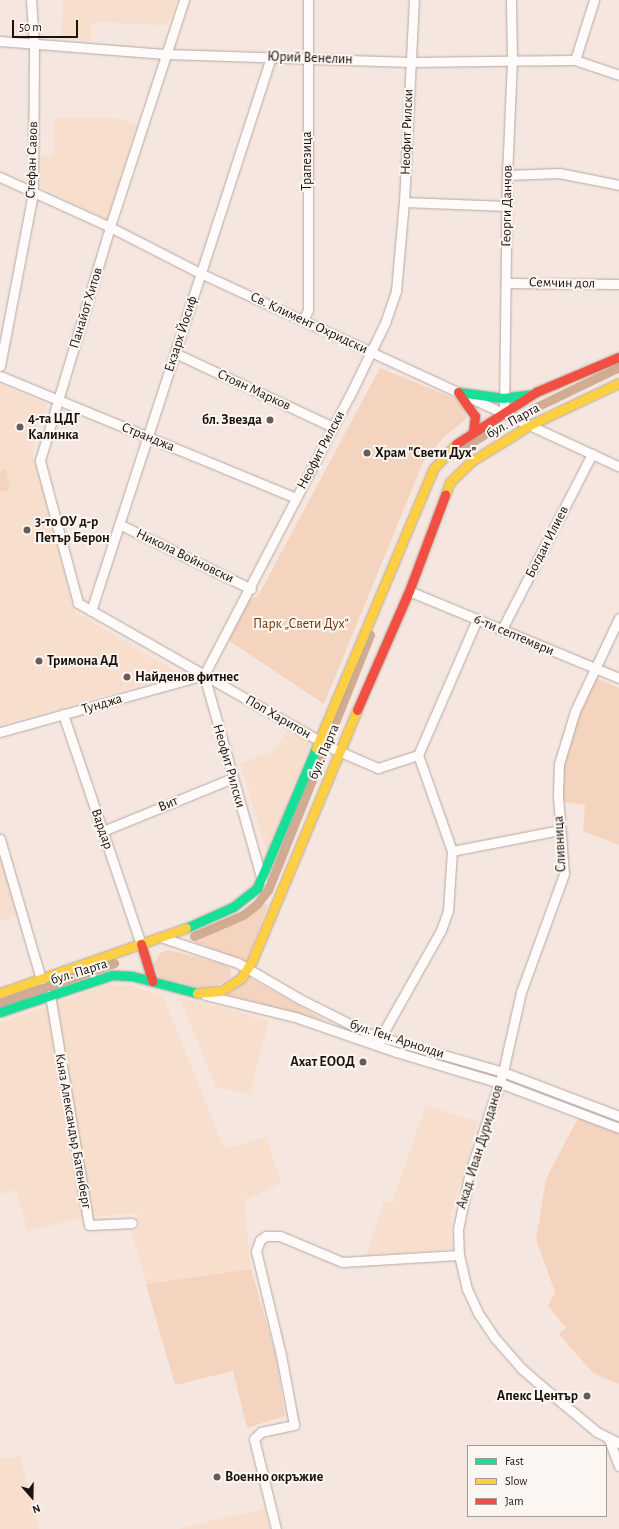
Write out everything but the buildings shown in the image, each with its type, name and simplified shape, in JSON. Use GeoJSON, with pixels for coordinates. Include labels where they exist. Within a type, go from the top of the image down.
{"type":"FeatureCollection","features":[{"type":"Feature","properties":{"kind":"main road","name":"бул. Парта"},"geometry":{"type":"LineString","coordinates":[[0,993],[141,944],[224,912],[251,894],[262,881],[322,742],[426,482],[444,454],[473,432],[536,392],[619,357]]}},
{"type":"Feature","properties":{"kind":"main road","name":"бул. Парта"},"geometry":{"type":"LineString","coordinates":[[0,1012],[112,975],[152,981],[200,994],[228,988],[248,969],[336,750],[409,591],[450,482],[459,471],[472,460],[530,425],[619,383]]}},
{"type":"Feature","properties":{"kind":"main road"},"geometry":{"type":"LineString","coordinates":[[458,392],[503,398],[536,392]]}},
{"type":"Feature","properties":{"kind":"main road"},"geometry":{"type":"LineString","coordinates":[[458,392],[475,416],[473,432]]}},
{"type":"Feature","properties":{"kind":"main road"},"geometry":{"type":"LineString","coordinates":[[148,965],[150,954],[160,937]]}},
{"type":"Feature","properties":{"kind":"main road"},"geometry":{"type":"LineString","coordinates":[[141,944],[152,981]]}},
{"type":"Feature","properties":{"kind":"street","name":"Стефан Савов"},"geometry":{"type":"LineString","coordinates":[[0,366],[33,193],[34,43],[31,0]]}},
{"type":"Feature","properties":{"kind":"street","name":"Панайот Хитов"},"geometry":{"type":"LineString","coordinates":[[91,611],[77,599],[40,465],[110,227],[184,0]]}},
{"type":"Feature","properties":{"kind":"street","name":"Трапезица"},"geometry":{"type":"LineString","coordinates":[[303,320],[308,310],[308,0]]}},
{"type":"Feature","properties":{"kind":"street","name":"Неофит Рилски"},"geometry":{"type":"LineString","coordinates":[[262,881],[204,675],[251,589],[296,498],[333,428],[385,323],[396,291],[404,202],[414,0]]}},
{"type":"Feature","properties":{"kind":"street","name":"Георги Данчов"},"geometry":{"type":"LineString","coordinates":[[504,413],[507,175],[512,60],[511,0]]}},
{"type":"Feature","properties":{"kind":"street"},"geometry":{"type":"LineString","coordinates":[[575,60],[594,0]]}},
{"type":"Feature","properties":{"kind":"street","name":"Юрий Венелин"},"geometry":{"type":"LineString","coordinates":[[0,41],[167,54],[307,57],[410,62],[575,60],[619,75]]}},
{"type":"Feature","properties":{"kind":"street","name":"Екзарх Йосиф"},"geometry":{"type":"LineString","coordinates":[[91,611],[270,56]]}},
{"type":"Feature","properties":{"kind":"street"},"geometry":{"type":"LineString","coordinates":[[507,175],[559,173],[619,185]]}},
{"type":"Feature","properties":{"kind":"street","name":"Св. Климент Охридски"},"geometry":{"type":"LineString","coordinates":[[0,177],[110,227],[200,273],[619,467]]}},
{"type":"Feature","properties":{"kind":"street"},"geometry":{"type":"LineString","coordinates":[[404,202],[507,206]]}},
{"type":"Feature","properties":{"kind":"street","name":"Семчин дол"},"geometry":{"type":"LineString","coordinates":[[506,282],[619,284]]}},
{"type":"Feature","properties":{"kind":"street","name":"Стоян Марков"},"geometry":{"type":"LineString","coordinates":[[175,353],[333,428]]}},
{"type":"Feature","properties":{"kind":"street","name":"Странджа"},"geometry":{"type":"LineString","coordinates":[[0,376],[296,498]]}},
{"type":"Feature","properties":{"kind":"street","name":"Богдан Илиев"},"geometry":{"type":"LineString","coordinates":[[502,629],[592,454]]}},
{"type":"Feature","properties":{"kind":"street","name":"Никола Войновски"},"geometry":{"type":"LineString","coordinates":[[120,524],[251,589]]}},
{"type":"Feature","properties":{"kind":"street","name":"6-ти септември"},"geometry":{"type":"LineString","coordinates":[[409,591],[619,678]]}},
{"type":"Feature","properties":{"kind":"street","name":"Поп Харитон"},"geometry":{"type":"LineString","coordinates":[[91,611],[336,750],[378,768],[418,755]]}},
{"type":"Feature","properties":{"kind":"street","name":"Сливница"},"geometry":{"type":"LineString","coordinates":[[503,1072],[527,974],[564,874],[560,830],[560,764],[575,711],[594,668],[619,618]]}},
{"type":"Feature","properties":{"kind":"street"},"geometry":{"type":"LineString","coordinates":[[377,1046],[380,1037],[441,930],[448,911],[452,851],[418,755],[476,619]]}},
{"type":"Feature","properties":{"kind":"street","name":"Тунджа"},"geometry":{"type":"LineString","coordinates":[[0,732],[204,675]]}},
{"type":"Feature","properties":{"kind":"street","name":"Вардар"},"geometry":{"type":"LineString","coordinates":[[63,714],[141,944]]}},
{"type":"Feature","properties":{"kind":"street","name":"Вит"},"geometry":{"type":"LineString","coordinates":[[103,831],[233,778]]}},
{"type":"Feature","properties":{"kind":"street"},"geometry":{"type":"LineString","coordinates":[[452,851],[560,830]]}},
{"type":"Feature","properties":{"kind":"street"},"geometry":{"type":"LineString","coordinates":[[0,839],[41,979]]}},
{"type":"Feature","properties":{"kind":"street","name":"бул. Ген. Арнолди"},"geometry":{"type":"LineString","coordinates":[[160,937],[213,954],[248,969],[341,1020],[380,1037],[503,1072],[619,1116]]}},
{"type":"Feature","properties":{"kind":"street","name":"бул. Ген. Арнолди"},"geometry":{"type":"LineString","coordinates":[[200,994],[295,1017],[377,1046],[500,1083],[619,1128]]}},
{"type":"Feature","properties":{"kind":"street","name":"Княз Александър Батенберг"},"geometry":{"type":"LineString","coordinates":[[50,995],[89,1225],[132,1223]]}},
{"type":"Feature","properties":{"kind":"street","name":"Акад. Иван Дуриданов"},"geometry":{"type":"LineString","coordinates":[[503,1072],[470,1172],[460,1218],[459,1255],[472,1303],[494,1337],[521,1368],[609,1440],[619,1443]]}},
{"type":"Feature","properties":{"kind":"street"},"geometry":{"type":"LineString","coordinates":[[276,1529],[254,1439],[261,1432],[294,1425],[282,1355],[256,1252],[260,1240],[266,1236],[280,1236],[342,1262],[459,1255]]}},
{"type":"Feature","properties":{"kind":"street"},"geometry":{"type":"LineString","coordinates":[[609,1440],[619,1466]]}},
{"type":"Feature","properties":{"kind":"shaded area"},"geometry":{"type":"Polygon","coordinates":[[[63,0],[177,0],[168,25],[92,22],[91,41],[61,39],[63,0]]]}},
{"type":"Feature","properties":{"kind":"shaded area"},"geometry":{"type":"Polygon","coordinates":[[[54,118],[117,118],[137,125],[108,220],[42,188],[41,156],[54,155],[54,118]]]}},
{"type":"Feature","properties":{"kind":"shaded area"},"geometry":{"type":"Polygon","coordinates":[[[0,384],[47,404],[32,450],[75,612],[181,674],[0,725],[0,384]]]}},
{"type":"Feature","properties":{"kind":"shaded area"},"geometry":{"type":"Polygon","coordinates":[[[287,730],[311,742],[267,853],[240,763],[274,751],[287,730]]]}},
{"type":"Feature","properties":{"kind":"shaded area"},"geometry":{"type":"Polygon","coordinates":[[[0,854],[19,915],[0,921],[0,854]]]}},
{"type":"Feature","properties":{"kind":"shaded area"},"geometry":{"type":"Polygon","coordinates":[[[109,985],[126,985],[163,995],[224,1149],[266,1137],[281,1183],[244,1201],[251,1269],[146,1284],[131,1230],[140,1229],[136,1213],[91,1217],[56,1003],[109,985]]]}},
{"type":"Feature","properties":{"kind":"shaded area"},"geometry":{"type":"Polygon","coordinates":[[[179,997],[269,1020],[250,1094],[216,1087],[179,997]]]}},
{"type":"Feature","properties":{"kind":"shaded area"},"geometry":{"type":"Polygon","coordinates":[[[48,1006],[84,1217],[28,1231],[16,1190],[0,1194],[0,1023],[48,1006]]]}},
{"type":"Feature","properties":{"kind":"shaded area"},"geometry":{"type":"Polygon","coordinates":[[[426,1105],[478,1122],[451,1216],[452,1249],[366,1256],[384,1201],[392,1203],[426,1105]]]}},
{"type":"Feature","properties":{"kind":"shaded area"},"geometry":{"type":"Polygon","coordinates":[[[20,1456],[39,1529],[0,1529],[0,1459],[20,1456]]]}},
{"type":"Feature","properties":{"kind":"shaded area"},"geometry":{"type":"Polygon","coordinates":[[[265,1508],[269,1529],[179,1529],[265,1508]]]}},
{"type":"Feature","properties":{"kind":"green space","name":"Парк „Свети Дух“"},"geometry":{"type":"Polygon","coordinates":[[[380,368],[456,399],[465,410],[466,419],[445,436],[424,460],[324,704],[228,640],[250,599],[258,596],[380,368]]]}},
{"type":"Feature","properties":{"kind":"green space"},"geometry":{"type":"Polygon","coordinates":[[[5,469],[10,490],[0,492],[0,471],[5,469]]]}},
{"type":"Feature","properties":{"kind":"green space"},"geometry":{"type":"Polygon","coordinates":[[[591,676],[619,688],[619,845],[583,831],[585,805],[560,801],[560,767],[591,676]]]}},
{"type":"Feature","properties":{"kind":"green space"},"geometry":{"type":"Polygon","coordinates":[[[263,903],[268,905],[247,962],[194,942],[192,939],[242,920],[263,903]]]}},
{"type":"Feature","properties":{"kind":"green space"},"geometry":{"type":"Polygon","coordinates":[[[169,950],[226,965],[231,969],[231,977],[215,987],[204,989],[159,977],[154,964],[160,953],[169,950]]]}},
{"type":"Feature","properties":{"kind":"green space"},"geometry":{"type":"Polygon","coordinates":[[[248,977],[326,1021],[228,995],[248,977]]]}},
{"type":"Feature","properties":{"kind":"green space"},"geometry":{"type":"Polygon","coordinates":[[[579,1116],[619,1132],[619,1384],[593,1373],[559,1334],[566,1328],[548,1306],[555,1292],[536,1240],[546,1179],[579,1116]]]}},
{"type":"Feature","properties":{"kind":"green space"},"geometry":{"type":"Polygon","coordinates":[[[251,1269],[276,1356],[285,1416],[247,1428],[233,1371],[175,1385],[146,1284],[251,1269]]]}},
{"type":"Feature","properties":{"kind":"waterway"},"geometry":{"type":"LineString","coordinates":[[532,409],[619,367]]}},
{"type":"Feature","properties":{"kind":"waterway"},"geometry":{"type":"LineString","coordinates":[[451,455],[500,425]]}},
{"type":"Feature","properties":{"kind":"waterway"},"geometry":{"type":"LineString","coordinates":[[194,936],[243,915],[257,904],[268,890],[370,635]]}},
{"type":"Feature","properties":{"kind":"waterway"},"geometry":{"type":"LineString","coordinates":[[0,1003],[114,963]]}},
{"type":"Feature","properties":{"kind":"traffic: fast"},"geometry":{"type":"LineString","coordinates":[[458,392],[503,398],[529,395]]}},
{"type":"Feature","properties":{"kind":"traffic: fast"},"geometry":{"type":"LineString","coordinates":[[186,928],[233,907],[257,888],[316,748]]}},
{"type":"Feature","properties":{"kind":"traffic: fast"},"geometry":{"type":"LineString","coordinates":[[0,1012],[112,975],[132,976],[197,993]]}},
{"type":"Feature","properties":{"kind":"traffic: slow"},"geometry":{"type":"LineString","coordinates":[[445,495],[450,482],[472,461],[530,425],[619,383]]}},
{"type":"Feature","properties":{"kind":"traffic: slow"},"geometry":{"type":"LineString","coordinates":[[316,748],[433,469],[456,444]]}},
{"type":"Feature","properties":{"kind":"traffic: slow"},"geometry":{"type":"LineString","coordinates":[[197,993],[221,991],[241,978],[252,961],[357,710]]}},
{"type":"Feature","properties":{"kind":"traffic: slow"},"geometry":{"type":"LineString","coordinates":[[0,993],[186,928]]}},
{"type":"Feature","properties":{"kind":"traffic: jam"},"geometry":{"type":"LineString","coordinates":[[456,444],[536,392],[619,357]]}},
{"type":"Feature","properties":{"kind":"traffic: jam"},"geometry":{"type":"LineString","coordinates":[[458,392],[475,416],[473,432]]}},
{"type":"Feature","properties":{"kind":"traffic: jam"},"geometry":{"type":"LineString","coordinates":[[357,710],[409,591],[445,495]]}},
{"type":"Feature","properties":{"kind":"traffic: jam"},"geometry":{"type":"LineString","coordinates":[[141,944],[152,981]]}},
{"type":"Feature","properties":{"kind":"place","name":"бл. Звезда"},"geometry":{"type":"Point","coordinates":[270,420]}},
{"type":"Feature","properties":{"kind":"place","name":"4-та ЦДГ Калинка"},"geometry":{"type":"Point","coordinates":[20,427]}},
{"type":"Feature","properties":{"kind":"place","name":"Храм \"Свети Дух\""},"geometry":{"type":"Point","coordinates":[367,453]}},
{"type":"Feature","properties":{"kind":"place","name":"3-то ОУ д-р Петър Берон"},"geometry":{"type":"Point","coordinates":[27,530]}},
{"type":"Feature","properties":{"kind":"place","name":"Тримона АД"},"geometry":{"type":"Point","coordinates":[39,661]}},
{"type":"Feature","properties":{"kind":"place","name":"Найденов фитнес"},"geometry":{"type":"Point","coordinates":[127,677]}},
{"type":"Feature","properties":{"kind":"place","name":"Ахат ЕООД"},"geometry":{"type":"Point","coordinates":[363,1062]}},
{"type":"Feature","properties":{"kind":"place","name":"Апекс Център"},"geometry":{"type":"Point","coordinates":[587,1396]}},
{"type":"Feature","properties":{"kind":"place","name":"Военно окръжие"},"geometry":{"type":"Point","coordinates":[217,1477]}}]}
